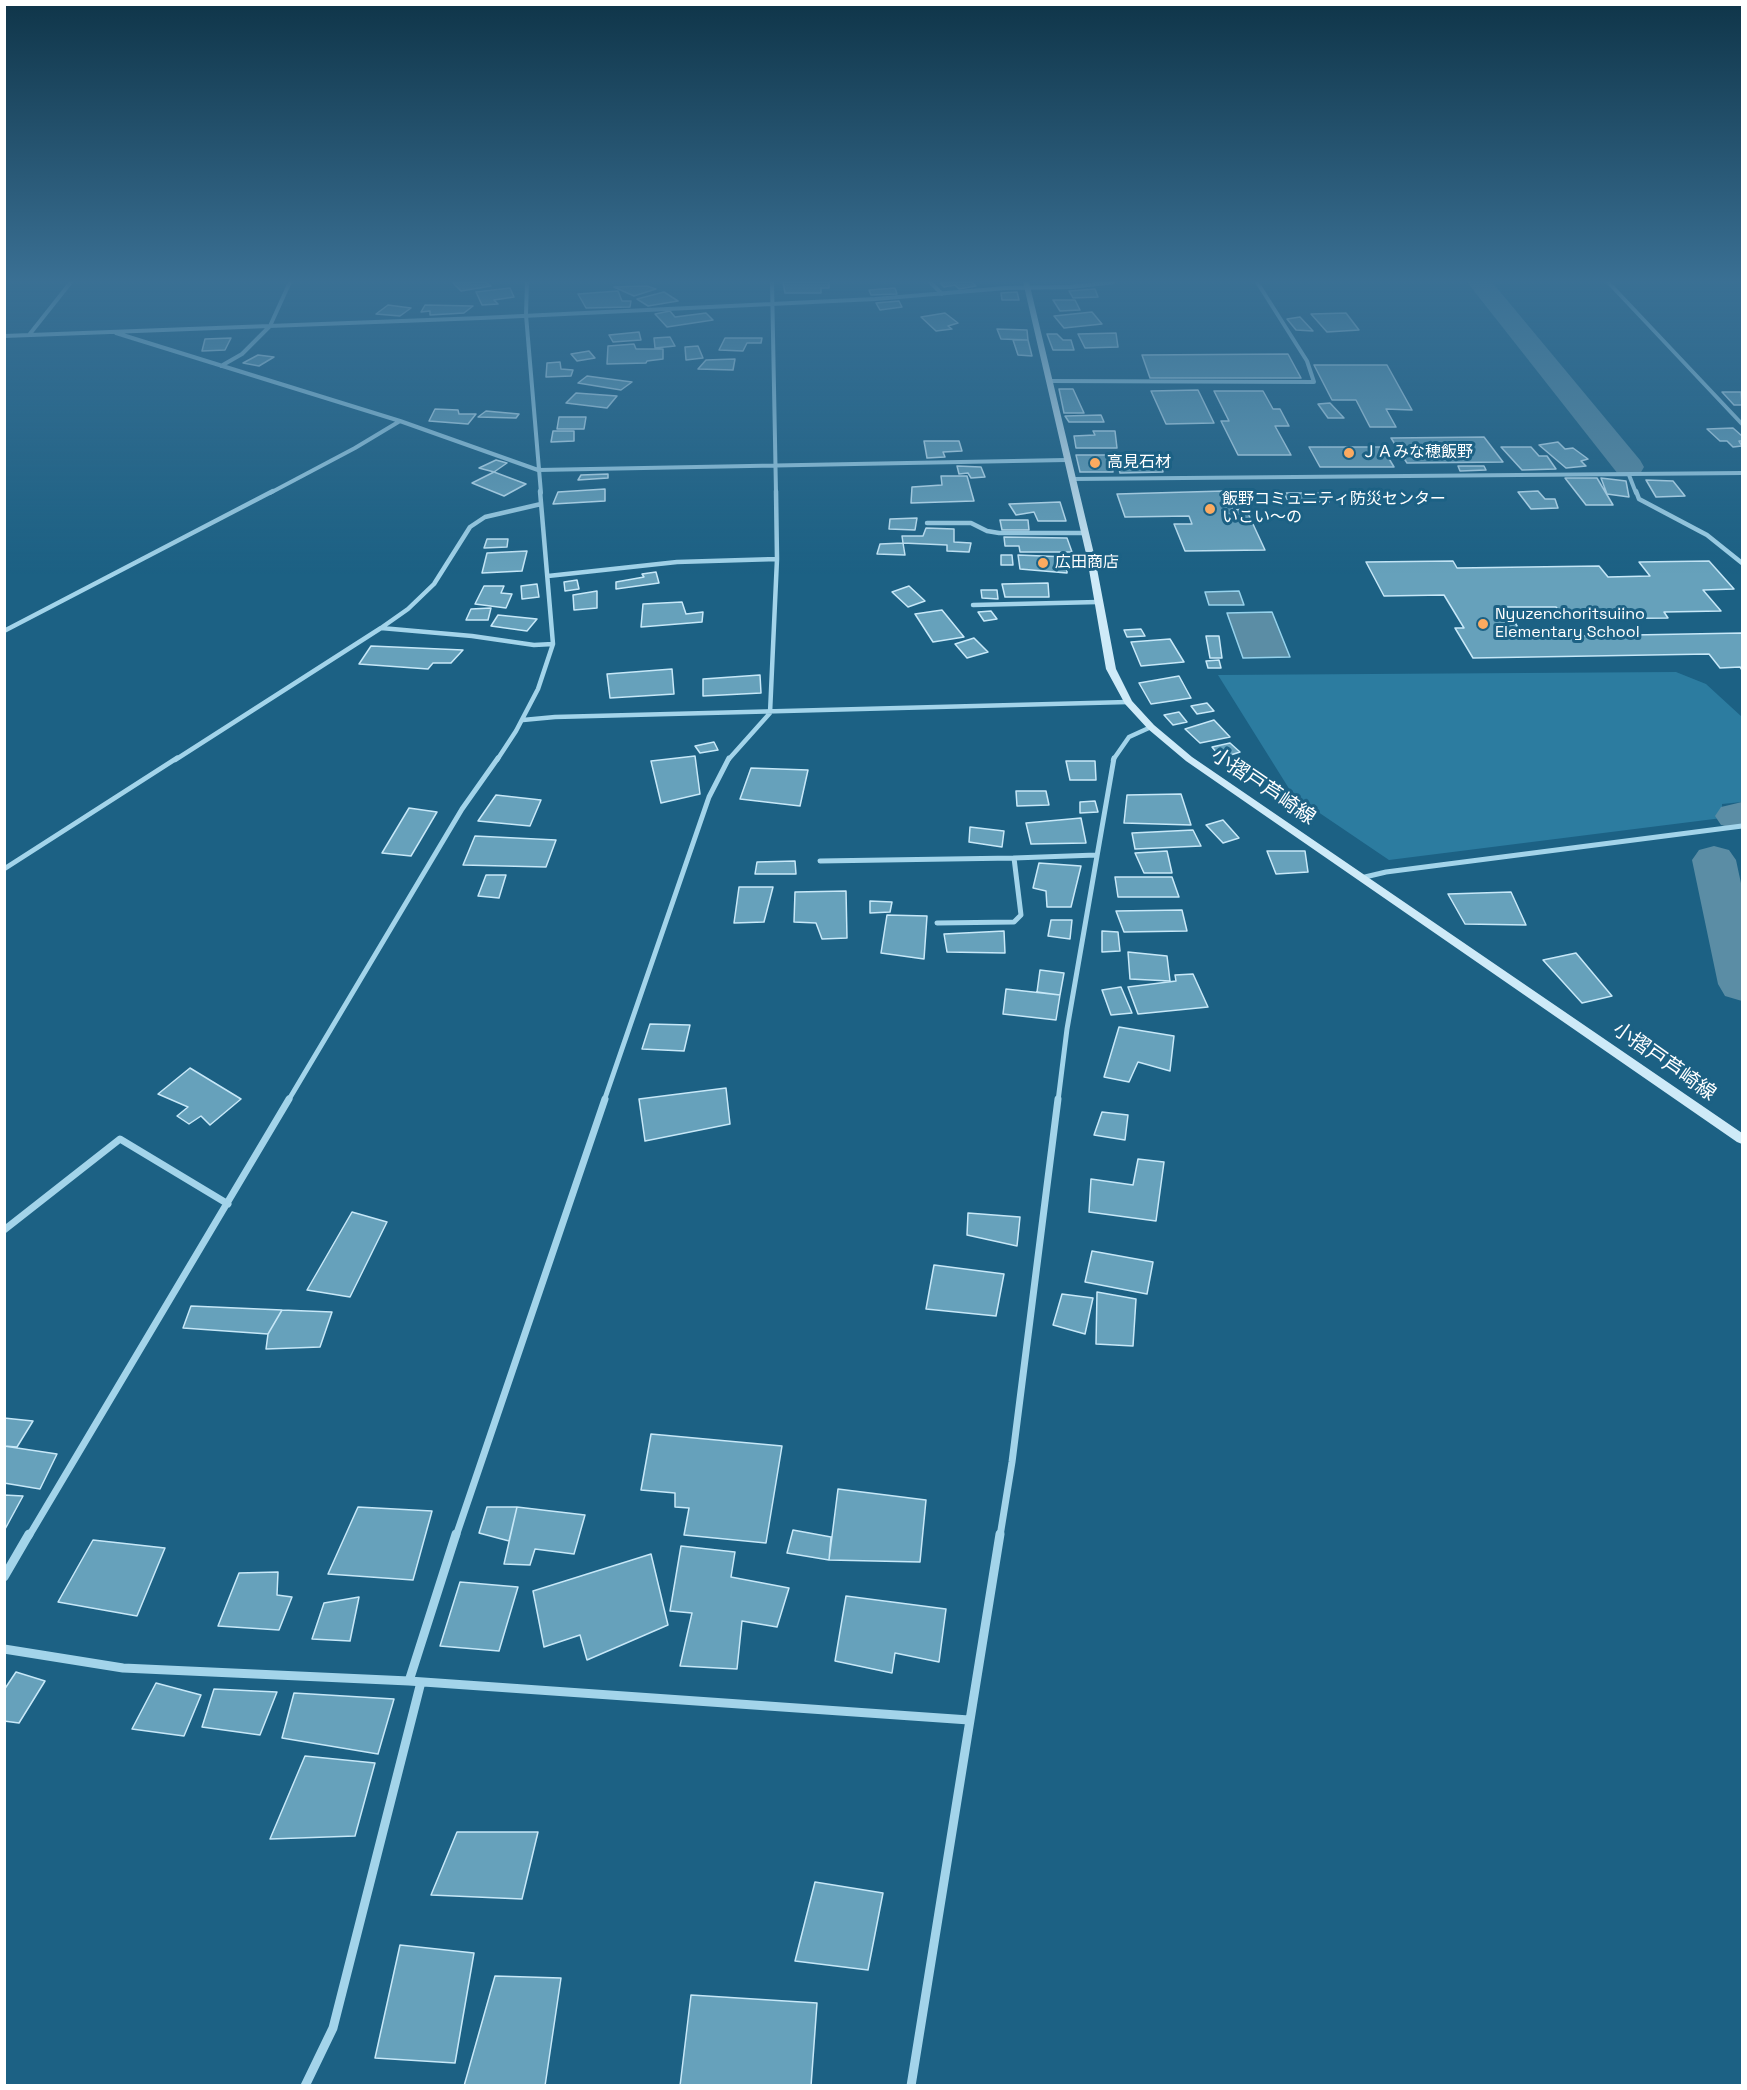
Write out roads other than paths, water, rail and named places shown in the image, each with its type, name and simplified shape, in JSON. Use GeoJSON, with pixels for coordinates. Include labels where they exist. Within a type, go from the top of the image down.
{"type":"FeatureCollection","features":[{"type":"Feature","properties":{"kind":"main road","name":"小摺戸芦崎線"},"geometry":{"type":"LineString","coordinates":[[1050,381],[1066,460],[1085,532],[1111,669],[1128,702],[1151,726],[1189,759],[1743,1139]]}},
{"type":"Feature","properties":{"kind":"street"},"geometry":{"type":"LineString","coordinates":[[264,380],[400,421],[538,470],[1066,460]]}},
{"type":"Feature","properties":{"kind":"street"},"geometry":{"type":"LineString","coordinates":[[4,1577],[462,809],[523,720],[546,673],[553,644],[530,380]]}},
{"type":"Feature","properties":{"kind":"street"},"geometry":{"type":"LineString","coordinates":[[409,1681],[483,1452],[709,797],[728,759],[770,713],[777,559],[774,380]]}},
{"type":"Feature","properties":{"kind":"street"},"geometry":{"type":"LineString","coordinates":[[1050,381],[1314,382],[1313,380]]}},
{"type":"Feature","properties":{"kind":"street"},"geometry":{"type":"LineString","coordinates":[[1701,380],[1743,424]]}},
{"type":"Feature","properties":{"kind":"street"},"geometry":{"type":"LineString","coordinates":[[4,631],[355,448],[400,421]]}},
{"type":"Feature","properties":{"kind":"street"},"geometry":{"type":"LineString","coordinates":[[1072,479],[1743,473]]}},
{"type":"Feature","properties":{"kind":"street"},"geometry":{"type":"LineString","coordinates":[[1629,475],[1639,499],[1707,535],[1743,563]]}},
{"type":"Feature","properties":{"kind":"street"},"geometry":{"type":"LineString","coordinates":[[4,869],[408,609],[434,584],[470,526],[485,517],[541,504]]}},
{"type":"Feature","properties":{"kind":"street"},"geometry":{"type":"LineString","coordinates":[[927,523],[971,523],[987,531],[999,533],[1085,532]]}},
{"type":"Feature","properties":{"kind":"street"},"geometry":{"type":"LineString","coordinates":[[548,576],[677,562],[777,559]]}},
{"type":"Feature","properties":{"kind":"street"},"geometry":{"type":"LineString","coordinates":[[973,604],[1098,602]]}},
{"type":"Feature","properties":{"kind":"street"},"geometry":{"type":"LineString","coordinates":[[381,628],[472,636],[534,645],[553,644]]}},
{"type":"Feature","properties":{"kind":"street"},"geometry":{"type":"LineString","coordinates":[[523,720],[555,717],[1128,702]]}},
{"type":"Feature","properties":{"kind":"street"},"geometry":{"type":"LineString","coordinates":[[911,2085],[1012,1462],[1067,1029],[1096,855],[1114,756],[1129,737],[1151,726]]}},
{"type":"Feature","properties":{"kind":"street"},"geometry":{"type":"LineString","coordinates":[[1365,878],[1386,872],[1743,826]]}},
{"type":"Feature","properties":{"kind":"street"},"geometry":{"type":"LineString","coordinates":[[820,861],[1096,855]]}},
{"type":"Feature","properties":{"kind":"street"},"geometry":{"type":"LineString","coordinates":[[937,923],[1014,922],[1021,915],[1014,858]]}},
{"type":"Feature","properties":{"kind":"street"},"geometry":{"type":"LineString","coordinates":[[4,1230],[120,1139],[228,1204]]}},
{"type":"Feature","properties":{"kind":"street"},"geometry":{"type":"LineString","coordinates":[[4,1649],[123,1668],[409,1681],[969,1720]]}},
{"type":"Feature","properties":{"kind":"street"},"geometry":{"type":"LineString","coordinates":[[305,2085],[333,2028],[421,1682]]}},
{"type":"Feature","properties":{"kind":"waterway"},"geometry":{"type":"LineString","coordinates":[[1558,380],[1629,467]]}},
{"type":"Feature","properties":{"kind":"waterway"},"geometry":{"type":"LineString","coordinates":[[1736,816],[1742,815]]}},
{"type":"Feature","properties":{"kind":"waterway"},"geometry":{"type":"LineString","coordinates":[[1714,860],[1742,984]]}},
{"type":"Feature","properties":{"kind":"place","name":"ＪＡみな穂飯野"},"geometry":{"type":"Point","coordinates":[1349,453]}},
{"type":"Feature","properties":{"kind":"place","name":"高見石材"},"geometry":{"type":"Point","coordinates":[1095,463]}},
{"type":"Feature","properties":{"kind":"place","name":"飯野コミュニティ防災センター いこい～の"},"geometry":{"type":"Point","coordinates":[1210,509]}},
{"type":"Feature","properties":{"kind":"place","name":"広田商店"},"geometry":{"type":"Point","coordinates":[1043,563]}},
{"type":"Feature","properties":{"kind":"place","name":"Nyuzenchoritsuiino Elementary School"},"geometry":{"type":"Point","coordinates":[1483,624]}}]}
